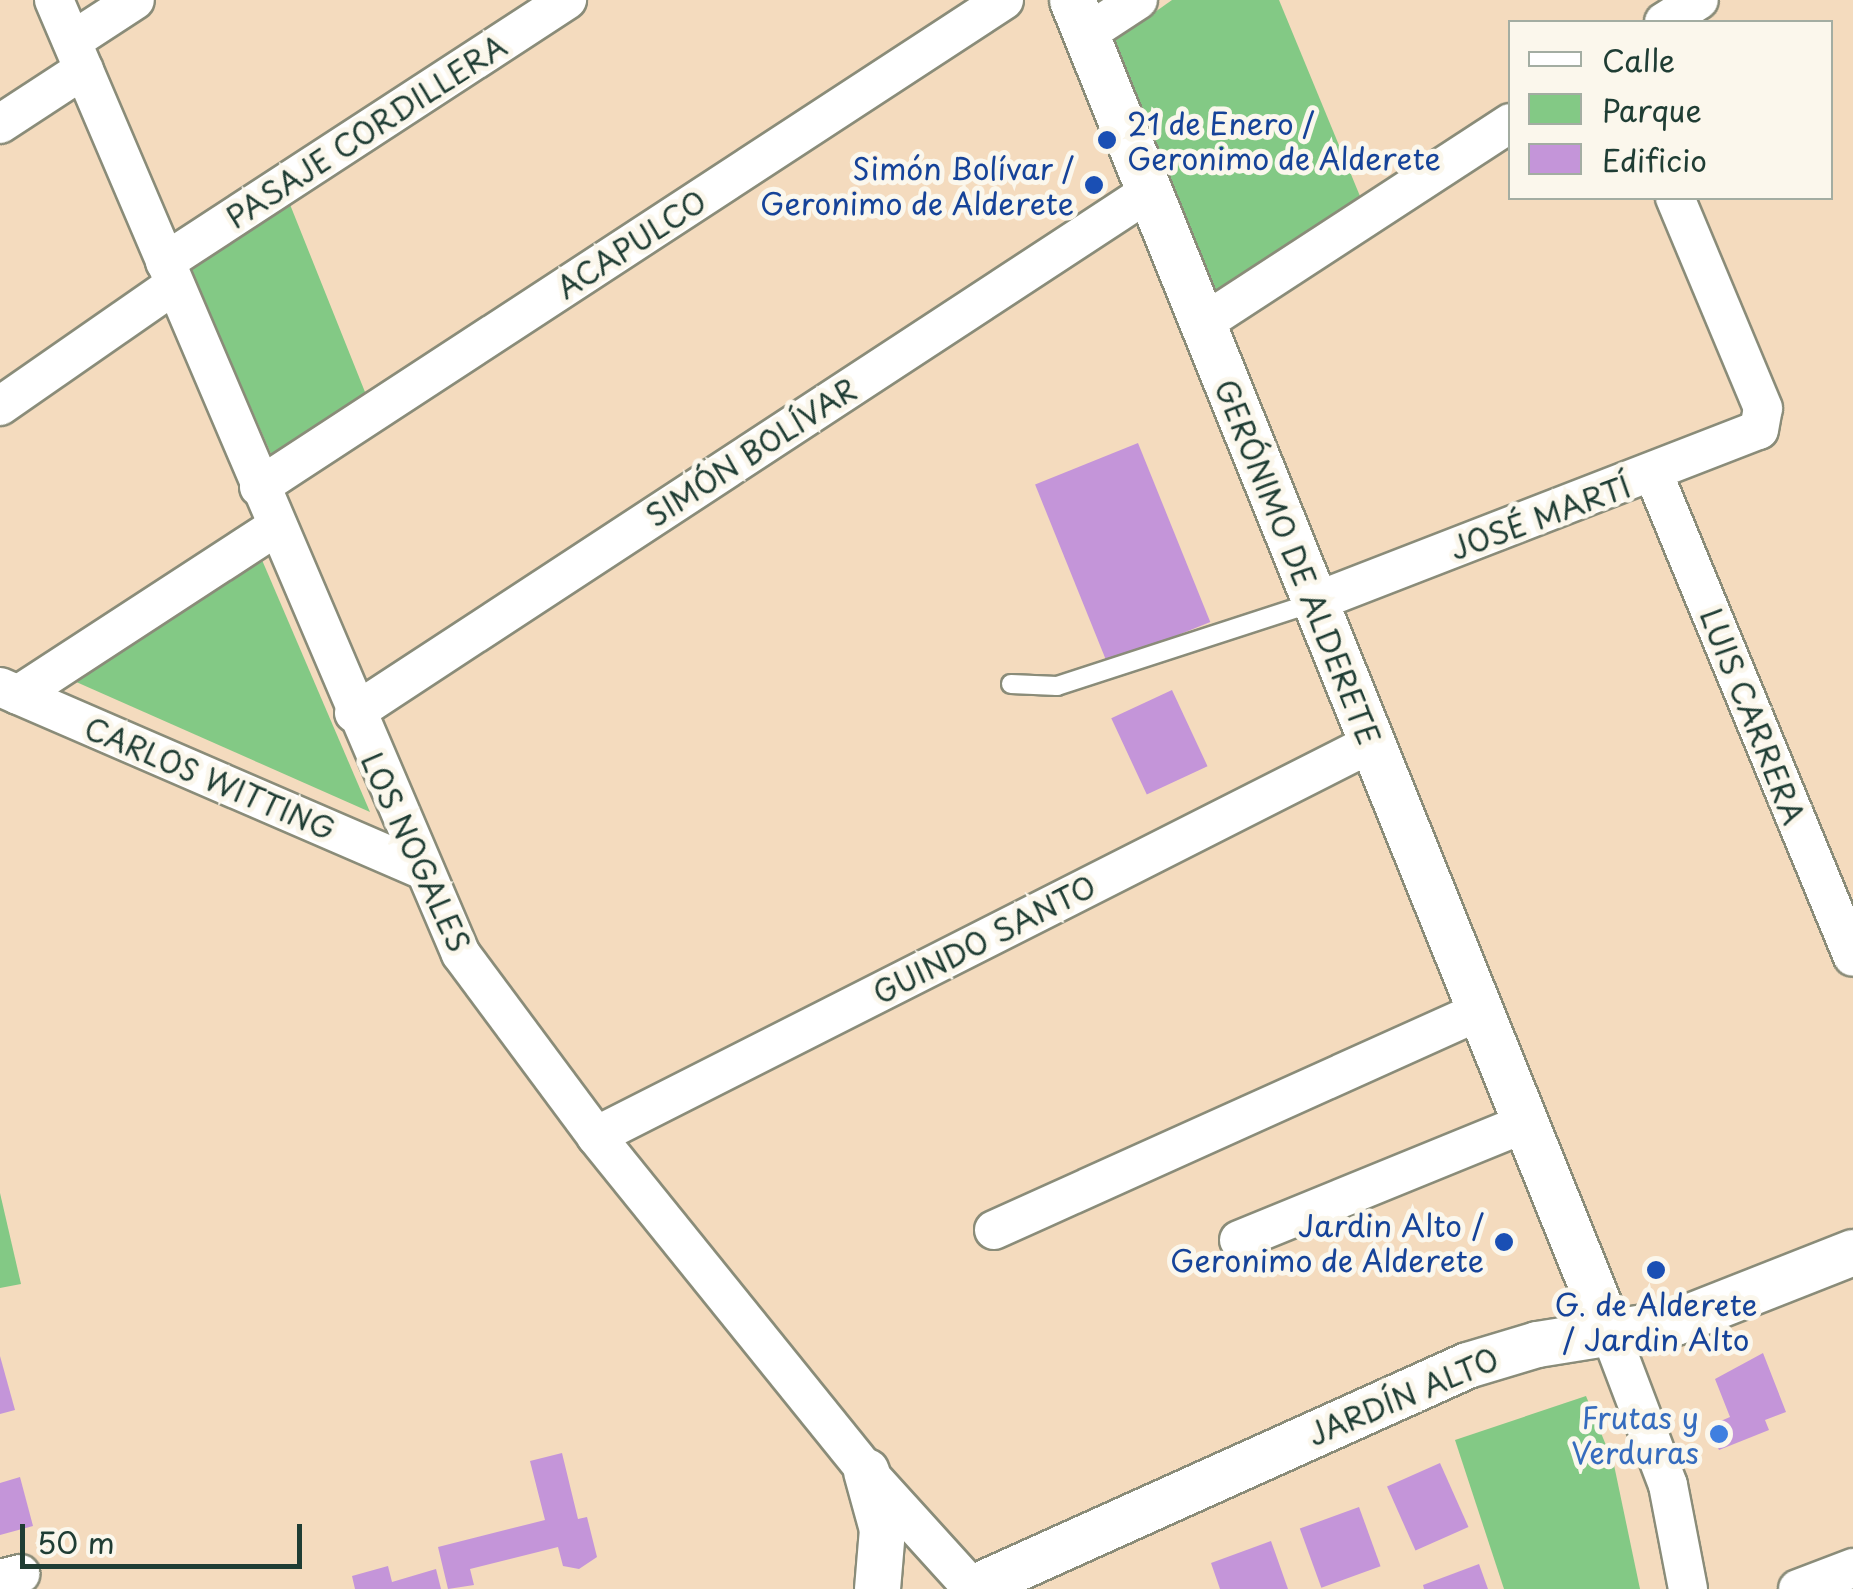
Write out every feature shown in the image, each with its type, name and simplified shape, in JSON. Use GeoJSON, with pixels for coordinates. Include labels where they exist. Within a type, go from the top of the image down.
{"type":"FeatureCollection","features":[{"type":"Feature","properties":{"kind":"street","name":"LOS NOGALES"},"geometry":{"type":"LineString","coordinates":[[54,0],[420,869],[484,989],[596,1136],[866,1471],[972,1588]]}},
{"type":"Feature","properties":{"kind":"street"},"geometry":{"type":"LineString","coordinates":[[0,124],[134,0]]}},
{"type":"Feature","properties":{"kind":"street","name":"PASAJE CORDILLERA"},"geometry":{"type":"LineString","coordinates":[[0,406],[170,274],[567,0]]}},
{"type":"Feature","properties":{"kind":"street","name":"ACAPULCO"},"geometry":{"type":"LineString","coordinates":[[259,487],[1004,0]]}},
{"type":"Feature","properties":{"kind":"street"},"geometry":{"type":"LineString","coordinates":[[1078,17],[1138,0]]}},
{"type":"Feature","properties":{"kind":"street"},"geometry":{"type":"LineString","coordinates":[[1667,20],[1699,0]]}},
{"type":"Feature","properties":{"kind":"street","name":"GERÓNIMO DE ALDERETE"},"geometry":{"type":"LineString","coordinates":[[1078,17],[1312,603],[1612,1335],[1668,1486],[1688,1589]]}},
{"type":"Feature","properties":{"kind":"street"},"geometry":{"type":"LineString","coordinates":[[1202,324],[1508,123]]}},
{"type":"Feature","properties":{"kind":"street","name":"SIMÓN BOLÍVAR"},"geometry":{"type":"LineString","coordinates":[[354,713],[1149,192]]}},
{"type":"Feature","properties":{"kind":"street","name":"JOSÉ MARTÍ"},"geometry":{"type":"LineString","coordinates":[[1312,603],[1654,475],[1764,423],[1764,408],[1676,200]]}},
{"type":"Feature","properties":{"kind":"street","name":"LUIS CARRERA"},"geometry":{"type":"LineString","coordinates":[[1654,475],[1853,957]]}},
{"type":"Feature","properties":{"kind":"street"},"geometry":{"type":"LineString","coordinates":[[9,692],[276,526]]}},
{"type":"Feature","properties":{"kind":"street","name":"CARLOS WITTING"},"geometry":{"type":"LineString","coordinates":[[9,692],[420,869]]}},
{"type":"Feature","properties":{"kind":"street","name":"GUINDO SANTO"},"geometry":{"type":"LineString","coordinates":[[596,1136],[1372,743]]}},
{"type":"Feature","properties":{"kind":"street"},"geometry":{"type":"LineString","coordinates":[[994,1230],[1480,1011]]}},
{"type":"Feature","properties":{"kind":"street"},"geometry":{"type":"LineString","coordinates":[[1239,1240],[1526,1123]]}},
{"type":"Feature","properties":{"kind":"street","name":"JARDÍN ALTO"},"geometry":{"type":"LineString","coordinates":[[972,1588],[1467,1364],[1537,1344],[1612,1335],[1689,1317],[1853,1252]]}},
{"type":"Feature","properties":{"kind":"street"},"geometry":{"type":"LineString","coordinates":[[866,1471],[882,1528],[877,1589]]}},
{"type":"Feature","properties":{"kind":"street"},"geometry":{"type":"LineString","coordinates":[[1798,1589],[1853,1568]]}},
{"type":"Feature","properties":{"kind":"lane"},"geometry":{"type":"LineString","coordinates":[[1010,684],[1057,686],[1312,603]]}},
{"type":"Feature","properties":{"kind":"green space"},"geometry":{"type":"Polygon","coordinates":[[[1172,0],[1279,0],[1362,201],[1208,299],[1114,41],[1172,0]]]}},
{"type":"Feature","properties":{"kind":"green space"},"geometry":{"type":"Polygon","coordinates":[[[289,202],[369,402],[272,456],[186,259],[289,202]]]}},
{"type":"Feature","properties":{"kind":"green space"},"geometry":{"type":"Polygon","coordinates":[[[262,560],[370,812],[74,681],[262,560]]]}},
{"type":"Feature","properties":{"kind":"green space"},"geometry":{"type":"Polygon","coordinates":[[[0,1193],[21,1284],[0,1288],[0,1193]]]}},
{"type":"Feature","properties":{"kind":"green space"},"geometry":{"type":"Polygon","coordinates":[[[1586,1396],[1614,1465],[1640,1589],[1504,1589],[1455,1440],[1586,1396]]]}},
{"type":"Feature","properties":{"kind":"building"},"geometry":{"type":"Polygon","coordinates":[[[1138,443],[1210,622],[1107,664],[1035,485],[1138,443]]]}},
{"type":"Feature","properties":{"kind":"building"},"geometry":{"type":"Polygon","coordinates":[[[1172,690],[1207,766],[1147,794],[1111,718],[1172,690]]]}},
{"type":"Feature","properties":{"kind":"building"},"geometry":{"type":"Polygon","coordinates":[[[1763,1353],[1786,1412],[1765,1420],[1769,1430],[1719,1450],[1709,1426],[1730,1417],[1715,1379],[1763,1353]]]}},
{"type":"Feature","properties":{"kind":"building"},"geometry":{"type":"Polygon","coordinates":[[[0,1356],[15,1410],[0,1414],[0,1356]]]}},
{"type":"Feature","properties":{"kind":"building"},"geometry":{"type":"Polygon","coordinates":[[[562,1453],[578,1519],[587,1517],[597,1557],[579,1569],[563,1566],[558,1547],[470,1569],[474,1585],[448,1589],[438,1547],[545,1520],[530,1461],[562,1453]]]}},
{"type":"Feature","properties":{"kind":"building"},"geometry":{"type":"Polygon","coordinates":[[[1440,1463],[1468,1527],[1415,1551],[1387,1487],[1440,1463]]]}},
{"type":"Feature","properties":{"kind":"building"},"geometry":{"type":"Polygon","coordinates":[[[20,1477],[33,1526],[0,1535],[0,1483],[20,1477]]]}},
{"type":"Feature","properties":{"kind":"building"},"geometry":{"type":"Polygon","coordinates":[[[1359,1507],[1381,1566],[1321,1588],[1300,1529],[1359,1507]]]}},
{"type":"Feature","properties":{"kind":"building"},"geometry":{"type":"Polygon","coordinates":[[[1271,1541],[1288,1589],[1220,1589],[1211,1563],[1271,1541]]]}},
{"type":"Feature","properties":{"kind":"building"},"geometry":{"type":"Polygon","coordinates":[[[1479,1564],[1488,1589],[1424,1589],[1423,1585],[1479,1564]]]}},
{"type":"Feature","properties":{"kind":"building"},"geometry":{"type":"Polygon","coordinates":[[[388,1566],[392,1582],[436,1569],[441,1589],[355,1589],[352,1576],[388,1566]]]}},
{"type":"Feature","properties":{"kind":"place","name":"21 de Enero / Geronimo de Alderete"},"geometry":{"type":"Point","coordinates":[1107,140]}},
{"type":"Feature","properties":{"kind":"place","name":"Simón Bolívar / Geronimo de Alderete"},"geometry":{"type":"Point","coordinates":[1094,185]}},
{"type":"Feature","properties":{"kind":"place","name":"Jardin Alto / Geronimo de Alderete"},"geometry":{"type":"Point","coordinates":[1504,1242]}},
{"type":"Feature","properties":{"kind":"place","name":"G. de Alderete / Jardin Alto"},"geometry":{"type":"Point","coordinates":[1656,1270]}},
{"type":"Feature","properties":{"kind":"place","name":"Frutas y Verduras"},"geometry":{"type":"Point","coordinates":[1719,1434]}}]}
